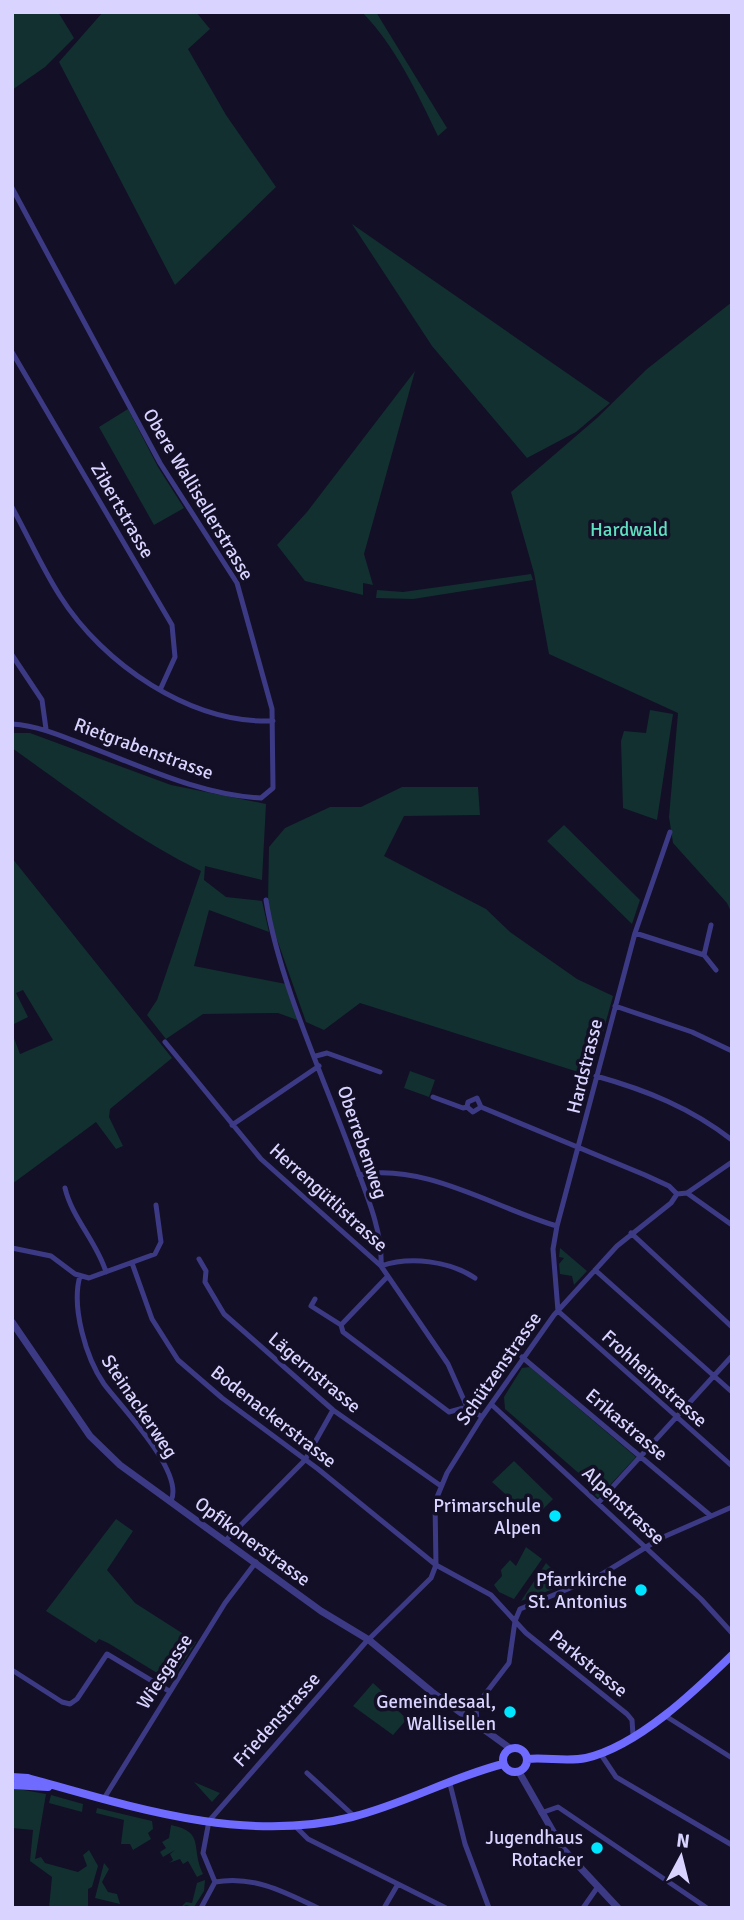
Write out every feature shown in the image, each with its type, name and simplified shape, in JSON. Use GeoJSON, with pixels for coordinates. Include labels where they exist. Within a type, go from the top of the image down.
{"type":"FeatureCollection","features":[{"type":"Feature","properties":{"kind":"main road"},"geometry":{"type":"LineString","coordinates":[[527,1759],[578,1759],[600,1753],[664,1715],[730,1659]]}},
{"type":"Feature","properties":{"kind":"main road"},"geometry":{"type":"LineString","coordinates":[[511,1749],[521,1750],[527,1759],[519,1772],[508,1770],[503,1764],[505,1753],[511,1749]]}},
{"type":"Feature","properties":{"kind":"main road"},"geometry":{"type":"LineString","coordinates":[[12,1777],[27,1778],[103,1800],[209,1821],[296,1827],[355,1817],[503,1764]]}},
{"type":"Feature","properties":{"kind":"main road"},"geometry":{"type":"LineString","coordinates":[[12,1785],[60,1788]]}},
{"type":"Feature","properties":{"kind":"street","name":"Obere Wallisellerstrasse"},"geometry":{"type":"LineString","coordinates":[[12,188],[160,463],[237,583],[270,698],[273,721],[273,782],[266,797]]}},
{"type":"Feature","properties":{"kind":"street","name":"Zibertstrasse"},"geometry":{"type":"LineString","coordinates":[[12,352],[172,625],[175,657],[160,690]]}},
{"type":"Feature","properties":{"kind":"street"},"geometry":{"type":"LineString","coordinates":[[12,507],[61,597],[79,621],[131,671],[160,690],[219,714],[273,721]]}},
{"type":"Feature","properties":{"kind":"street"},"geometry":{"type":"LineString","coordinates":[[12,655],[42,700],[46,729]]}},
{"type":"Feature","properties":{"kind":"street","name":"Rietgrabenstrasse"},"geometry":{"type":"LineString","coordinates":[[12,724],[46,729],[181,781],[240,795],[266,797]]}},
{"type":"Feature","properties":{"kind":"street","name":"Hardstrasse"},"geometry":{"type":"LineString","coordinates":[[558,1311],[553,1249],[557,1226],[635,933],[670,832]]}},
{"type":"Feature","properties":{"kind":"street","name":"Oberrebenweg"},"geometry":{"type":"LineString","coordinates":[[267,900],[277,948],[359,1175],[382,1251],[381,1266]]}},
{"type":"Feature","properties":{"kind":"street"},"geometry":{"type":"LineString","coordinates":[[704,955],[711,925]]}},
{"type":"Feature","properties":{"kind":"street"},"geometry":{"type":"LineString","coordinates":[[635,933],[704,955],[716,970]]}},
{"type":"Feature","properties":{"kind":"street"},"geometry":{"type":"LineString","coordinates":[[615,1006],[692,1032],[732,1051]]}},
{"type":"Feature","properties":{"kind":"street","name":"Herrengütlistrasse"},"geometry":{"type":"LineString","coordinates":[[165,1042],[261,1158],[381,1266],[448,1364],[467,1407]]}},
{"type":"Feature","properties":{"kind":"street","name":"Oberrebenweg"},"geometry":{"type":"LineString","coordinates":[[316,1056],[327,1053],[380,1072]]}},
{"type":"Feature","properties":{"kind":"street"},"geometry":{"type":"LineString","coordinates":[[232,1125],[319,1066]]}},
{"type":"Feature","properties":{"kind":"street"},"geometry":{"type":"LineString","coordinates":[[596,1076],[679,1105],[732,1140]]}},
{"type":"Feature","properties":{"kind":"street"},"geometry":{"type":"LineString","coordinates":[[433,1097],[467,1107],[473,1112],[481,1107]]}},
{"type":"Feature","properties":{"kind":"street"},"geometry":{"type":"LineString","coordinates":[[467,1107],[469,1099],[474,1097],[481,1102],[481,1107]]}},
{"type":"Feature","properties":{"kind":"street"},"geometry":{"type":"LineString","coordinates":[[481,1107],[570,1142],[579,1150],[657,1181],[677,1194],[688,1193],[732,1162]]}},
{"type":"Feature","properties":{"kind":"street"},"geometry":{"type":"LineString","coordinates":[[359,1175],[369,1173],[416,1178],[481,1195],[557,1226]]}},
{"type":"Feature","properties":{"kind":"street"},"geometry":{"type":"LineString","coordinates":[[65,1188],[68,1199],[99,1251],[106,1272]]}},
{"type":"Feature","properties":{"kind":"street"},"geometry":{"type":"LineString","coordinates":[[688,1193],[732,1225]]}},
{"type":"Feature","properties":{"kind":"street","name":"Schützenstrasse"},"geometry":{"type":"LineString","coordinates":[[436,1565],[433,1514],[441,1486],[482,1417],[522,1357],[558,1311],[631,1233],[671,1203],[677,1194]]}},
{"type":"Feature","properties":{"kind":"street"},"geometry":{"type":"LineString","coordinates":[[12,1248],[51,1256],[80,1276],[89,1278],[155,1254],[159,1248],[156,1205]]}},
{"type":"Feature","properties":{"kind":"street"},"geometry":{"type":"LineString","coordinates":[[631,1233],[732,1326]]}},
{"type":"Feature","properties":{"kind":"street","name":"Lägernstrasse"},"geometry":{"type":"LineString","coordinates":[[199,1259],[206,1271],[205,1282],[225,1314],[333,1410],[441,1486]]}},
{"type":"Feature","properties":{"kind":"street"},"geometry":{"type":"LineString","coordinates":[[381,1266],[397,1260],[432,1263],[463,1269],[475,1278]]}},
{"type":"Feature","properties":{"kind":"street","name":"Bodenackerstrasse"},"geometry":{"type":"LineString","coordinates":[[132,1262],[152,1319],[178,1360],[222,1398],[305,1460],[436,1565],[504,1605],[515,1621]]}},
{"type":"Feature","properties":{"kind":"street"},"geometry":{"type":"LineString","coordinates":[[595,1270],[732,1392]]}},
{"type":"Feature","properties":{"kind":"street","name":"Steinackerweg"},"geometry":{"type":"LineString","coordinates":[[80,1276],[82,1331],[89,1358],[103,1384],[134,1419],[155,1451],[174,1488],[171,1501]]}},
{"type":"Feature","properties":{"kind":"street"},"geometry":{"type":"LineString","coordinates":[[341,1325],[388,1276]]}},
{"type":"Feature","properties":{"kind":"street"},"geometry":{"type":"LineString","coordinates":[[315,1299],[311,1306],[341,1325],[343,1332],[443,1408],[455,1413],[467,1407],[482,1417]]}},
{"type":"Feature","properties":{"kind":"street","name":"Frohheimstrasse"},"geometry":{"type":"LineString","coordinates":[[558,1311],[676,1419],[732,1466]]}},
{"type":"Feature","properties":{"kind":"street","name":"Opfikonerstrasse"},"geometry":{"type":"LineString","coordinates":[[12,1322],[57,1390],[102,1449],[321,1611],[369,1640],[511,1749]]}},
{"type":"Feature","properties":{"kind":"street"},"geometry":{"type":"LineString","coordinates":[[598,1503],[732,1356]]}},
{"type":"Feature","properties":{"kind":"street","name":"Erikastrasse"},"geometry":{"type":"LineString","coordinates":[[522,1357],[711,1516]]}},
{"type":"Feature","properties":{"kind":"street","name":"Alpenstrasse"},"geometry":{"type":"LineString","coordinates":[[491,1404],[646,1546],[732,1633]]}},
{"type":"Feature","properties":{"kind":"street"},"geometry":{"type":"LineString","coordinates":[[226,1540],[305,1460],[333,1410]]}},
{"type":"Feature","properties":{"kind":"street"},"geometry":{"type":"LineString","coordinates":[[477,1724],[475,1706],[509,1663],[515,1621],[520,1609],[599,1576],[646,1546],[732,1507]]}},
{"type":"Feature","properties":{"kind":"street","name":"Wiesgasse"},"geometry":{"type":"LineString","coordinates":[[103,1800],[225,1603],[256,1562]]}},
{"type":"Feature","properties":{"kind":"street"},"geometry":{"type":"LineString","coordinates":[[369,1640],[422,1591],[436,1565]]}},
{"type":"Feature","properties":{"kind":"street","name":"Parkstrasse"},"geometry":{"type":"LineString","coordinates":[[515,1621],[627,1714],[632,1720],[633,1735]]}},
{"type":"Feature","properties":{"kind":"street","name":"Friedenstrasse"},"geometry":{"type":"LineString","coordinates":[[209,1821],[369,1640]]}},
{"type":"Feature","properties":{"kind":"street"},"geometry":{"type":"LineString","coordinates":[[12,1670],[62,1702],[70,1704],[77,1699],[107,1654],[169,1691]]}},
{"type":"Feature","properties":{"kind":"street"},"geometry":{"type":"LineString","coordinates":[[664,1715],[732,1758]]}},
{"type":"Feature","properties":{"kind":"street"},"geometry":{"type":"LineString","coordinates":[[600,1753],[616,1777],[691,1818],[732,1845]]}},
{"type":"Feature","properties":{"kind":"street"},"geometry":{"type":"LineString","coordinates":[[519,1772],[563,1849],[618,1908]]}},
{"type":"Feature","properties":{"kind":"street"},"geometry":{"type":"LineString","coordinates":[[307,1773],[355,1817]]}},
{"type":"Feature","properties":{"kind":"street"},"geometry":{"type":"LineString","coordinates":[[450,1784],[465,1844],[489,1908]]}},
{"type":"Feature","properties":{"kind":"street"},"geometry":{"type":"LineString","coordinates":[[541,1813],[558,1807],[706,1908]]}},
{"type":"Feature","properties":{"kind":"street"},"geometry":{"type":"LineString","coordinates":[[209,1821],[203,1853],[215,1882]]}},
{"type":"Feature","properties":{"kind":"street"},"geometry":{"type":"LineString","coordinates":[[296,1827],[308,1839],[446,1908]]}},
{"type":"Feature","properties":{"kind":"street"},"geometry":{"type":"LineString","coordinates":[[201,1908],[215,1882],[229,1879],[263,1884],[318,1908]]}},
{"type":"Feature","properties":{"kind":"street"},"geometry":{"type":"LineString","coordinates":[[384,1908],[398,1884]]}},
{"type":"Feature","properties":{"kind":"street"},"geometry":{"type":"LineString","coordinates":[[583,1908],[597,1888]]}},
{"type":"Feature","properties":{"kind":"green space"},"geometry":{"type":"Polygon","coordinates":[[[12,12],[58,12],[74,38],[45,67],[12,90],[12,12]]]}},
{"type":"Feature","properties":{"kind":"green space"},"geometry":{"type":"Polygon","coordinates":[[[103,12],[196,12],[210,29],[188,49],[226,115],[276,187],[175,285],[59,62],[103,12]]]}},
{"type":"Feature","properties":{"kind":"green space"},"geometry":{"type":"Polygon","coordinates":[[[362,12],[376,12],[447,128],[438,136],[395,55],[362,12]]]}},
{"type":"Feature","properties":{"kind":"green space"},"geometry":{"type":"Polygon","coordinates":[[[352,224],[610,403],[576,432],[527,458],[432,346],[352,224]]]}},
{"type":"Feature","properties":{"kind":"green space","name":"Hardwald"},"geometry":{"type":"Polygon","coordinates":[[[732,302],[732,914],[727,903],[673,843],[669,817],[678,713],[549,654],[534,573],[511,492],[597,418],[647,369],[732,302]]]}},
{"type":"Feature","properties":{"kind":"green space"},"geometry":{"type":"Polygon","coordinates":[[[415,371],[364,554],[373,585],[363,583],[363,595],[305,581],[277,545],[307,512],[415,371]]]}},
{"type":"Feature","properties":{"kind":"green space"},"geometry":{"type":"Polygon","coordinates":[[[128,409],[158,467],[184,508],[154,525],[99,427],[128,409]]]}},
{"type":"Feature","properties":{"kind":"green space"},"geometry":{"type":"Polygon","coordinates":[[[531,574],[533,580],[413,599],[376,598],[377,590],[403,592],[531,574]]]}},
{"type":"Feature","properties":{"kind":"green space"},"geometry":{"type":"Polygon","coordinates":[[[650,710],[673,714],[657,820],[623,808],[621,741],[624,731],[646,733],[650,710]]]}},
{"type":"Feature","properties":{"kind":"green space"},"geometry":{"type":"Polygon","coordinates":[[[12,733],[30,733],[171,785],[266,804],[262,880],[205,866],[204,880],[226,897],[262,901],[269,932],[209,910],[194,966],[286,984],[300,1021],[278,1013],[203,1014],[166,1039],[147,1015],[157,1000],[201,871],[128,829],[12,748],[12,733]]]}},
{"type":"Feature","properties":{"kind":"green space"},"geometry":{"type":"Polygon","coordinates":[[[402,787],[478,787],[480,815],[404,816],[384,856],[486,909],[510,932],[577,979],[613,996],[591,1076],[360,1003],[324,1030],[306,1022],[272,925],[268,901],[269,847],[285,828],[330,807],[361,807],[402,787]]]}},
{"type":"Feature","properties":{"kind":"green space"},"geometry":{"type":"Polygon","coordinates":[[[564,825],[640,900],[632,924],[547,841],[564,825]]]}},
{"type":"Feature","properties":{"kind":"green space"},"geometry":{"type":"Polygon","coordinates":[[[12,858],[172,1058],[110,1109],[109,1117],[123,1146],[116,1149],[96,1122],[12,1184],[12,1033],[20,1054],[53,1040],[23,990],[16,993],[28,1017],[12,1025],[12,858]]]}},
{"type":"Feature","properties":{"kind":"green space"},"geometry":{"type":"Polygon","coordinates":[[[410,1071],[435,1080],[429,1097],[404,1088],[410,1071]]]}},
{"type":"Feature","properties":{"kind":"green space"},"geometry":{"type":"Polygon","coordinates":[[[560,1248],[587,1271],[574,1285],[572,1276],[560,1274],[559,1264],[564,1258],[559,1257],[560,1248]]]}},
{"type":"Feature","properties":{"kind":"green space"},"geometry":{"type":"Polygon","coordinates":[[[530,1367],[636,1457],[598,1498],[595,1495],[598,1490],[505,1409],[504,1397],[522,1368],[530,1367]]]}},
{"type":"Feature","properties":{"kind":"green space"},"geometry":{"type":"Polygon","coordinates":[[[514,1461],[553,1499],[541,1511],[532,1500],[523,1510],[492,1482],[514,1461]]]}},
{"type":"Feature","properties":{"kind":"green space"},"geometry":{"type":"Polygon","coordinates":[[[116,1519],[133,1531],[107,1570],[135,1603],[196,1642],[175,1675],[167,1679],[108,1643],[99,1639],[96,1643],[46,1611],[116,1519]]]}},
{"type":"Feature","properties":{"kind":"green space"},"geometry":{"type":"Polygon","coordinates":[[[526,1547],[542,1559],[514,1599],[499,1592],[494,1585],[502,1576],[501,1570],[510,1560],[516,1566],[526,1547]]]}},
{"type":"Feature","properties":{"kind":"green space"},"geometry":{"type":"Polygon","coordinates":[[[546,1563],[567,1584],[521,1601],[546,1563]]]}},
{"type":"Feature","properties":{"kind":"green space"},"geometry":{"type":"Polygon","coordinates":[[[373,1683],[395,1703],[393,1706],[407,1719],[393,1735],[353,1706],[373,1683]]]}},
{"type":"Feature","properties":{"kind":"green space"},"geometry":{"type":"Polygon","coordinates":[[[194,1782],[220,1793],[212,1802],[194,1782]]]}},
{"type":"Feature","properties":{"kind":"green space"},"geometry":{"type":"Polygon","coordinates":[[[12,1788],[46,1794],[35,1859],[41,1857],[45,1863],[78,1872],[87,1866],[83,1855],[89,1850],[98,1866],[92,1887],[88,1889],[88,1908],[49,1908],[52,1877],[30,1861],[33,1830],[12,1828],[12,1788]]]}},
{"type":"Feature","properties":{"kind":"green space"},"geometry":{"type":"Polygon","coordinates":[[[51,1795],[83,1804],[82,1812],[49,1803],[51,1795]]]}},
{"type":"Feature","properties":{"kind":"green space"},"geometry":{"type":"Polygon","coordinates":[[[97,1808],[152,1821],[153,1829],[148,1833],[151,1839],[133,1850],[130,1844],[121,1844],[124,1820],[96,1813],[97,1808]]]}},
{"type":"Feature","properties":{"kind":"green space"},"geometry":{"type":"Polygon","coordinates":[[[171,1825],[182,1828],[193,1837],[203,1874],[197,1877],[188,1861],[183,1864],[180,1859],[169,1863],[173,1860],[170,1854],[175,1850],[163,1857],[160,1852],[166,1848],[162,1842],[169,1838],[171,1825]]]}},
{"type":"Feature","properties":{"kind":"green space"},"geometry":{"type":"Polygon","coordinates":[[[104,1863],[109,1869],[102,1882],[108,1892],[117,1894],[120,1904],[95,1898],[104,1863]]]}},
{"type":"Feature","properties":{"kind":"green space"},"geometry":{"type":"Polygon","coordinates":[[[205,1880],[204,1891],[194,1907],[186,1905],[180,1908],[186,1902],[192,1903],[197,1883],[205,1880]]]}},
{"type":"Feature","properties":{"kind":"place","name":"Primarschule Alpen"},"geometry":{"type":"Point","coordinates":[555,1516]}},
{"type":"Feature","properties":{"kind":"place","name":"Pfarrkirche St. Antonius"},"geometry":{"type":"Point","coordinates":[641,1590]}},
{"type":"Feature","properties":{"kind":"place","name":"Gemeindesaal, Wallisellen"},"geometry":{"type":"Point","coordinates":[510,1712]}},
{"type":"Feature","properties":{"kind":"place","name":"Jugendhaus Rotacker"},"geometry":{"type":"Point","coordinates":[597,1848]}}]}
